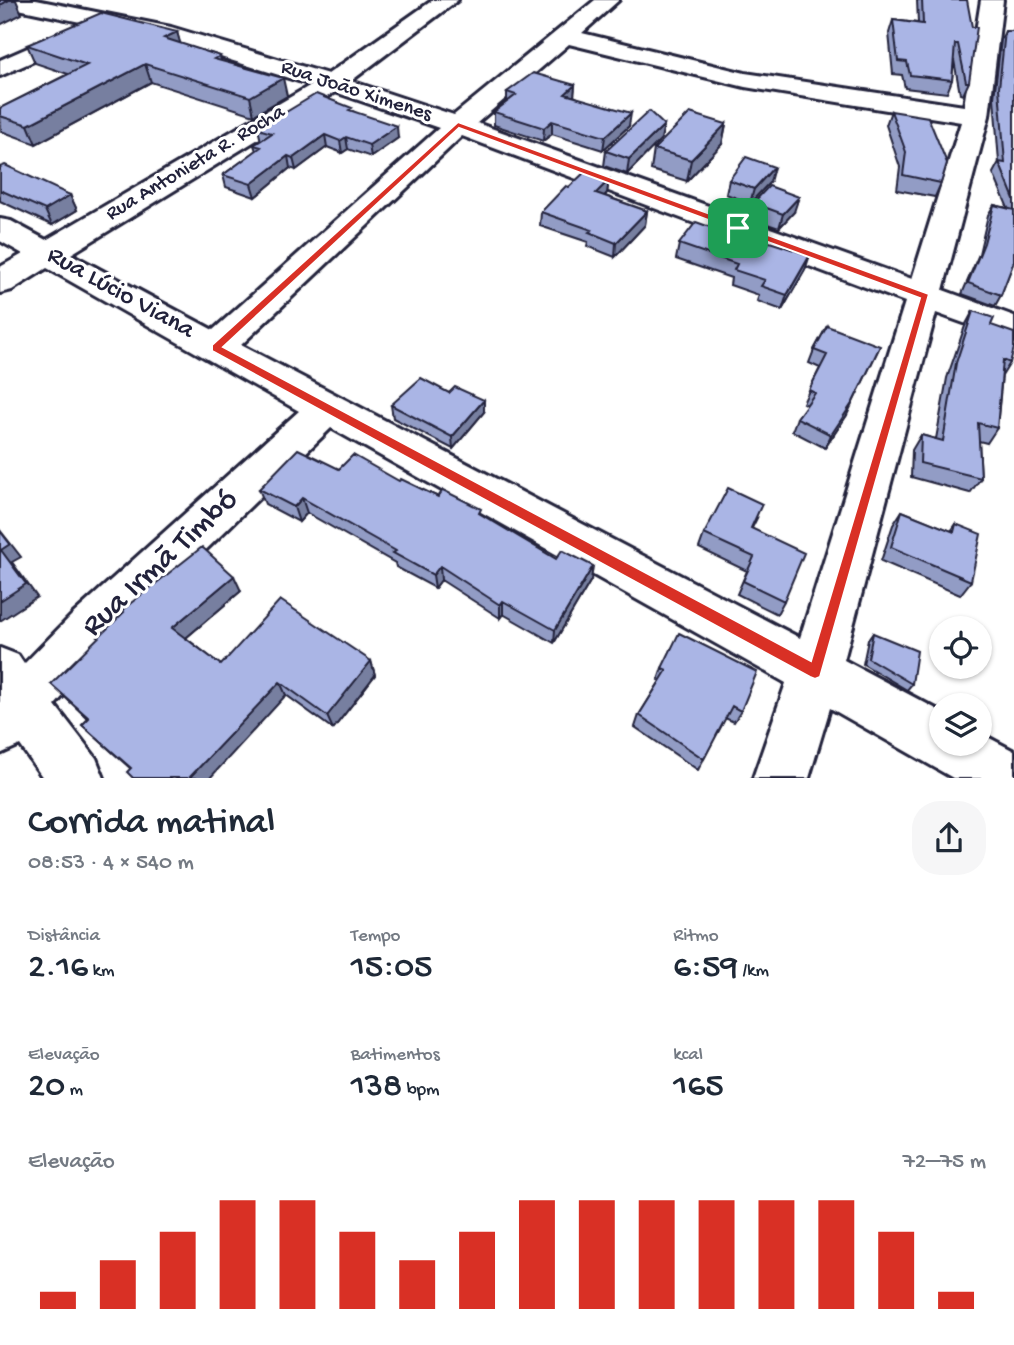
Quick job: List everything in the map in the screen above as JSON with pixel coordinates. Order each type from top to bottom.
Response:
[{"type":"street","name":"Rua João Ximenes","points":[[4,0],[118,13],[172,34],[458,125],[1014,329]]},
{"type":"street","name":"Rua Antonieta R. Rocha","points":[[0,282],[332,83],[447,0]]},
{"type":"street","points":[[216,348],[458,125],[608,0]]},
{"type":"street","points":[[781,778],[926,296],[976,116],[992,0]]},
{"type":"street","points":[[1000,0],[1014,13]]},
{"type":"street","points":[[0,69],[118,13]]},
{"type":"street","points":[[564,36],[746,80],[976,116]]},
{"type":"street","name":"Rua Lúcio Viana","points":[[0,228],[929,735]]},
{"type":"street","name":"Rua Irmã Timbó","points":[[7,701],[89,631],[328,407]]},
{"type":"street","points":[[7,701],[76,778]]},
{"type":"street","name":"Rua Lúcio Viana","points":[[968,756],[1008,778]]},
{"type":"building","points":[[922,0],[967,0],[972,27],[977,27],[969,82],[966,82],[958,44],[955,44],[952,80],[910,75],[907,62],[898,61],[893,20],[923,24]]},
{"type":"building","points":[[101,13],[177,32],[164,38],[220,56],[214,59],[283,78],[250,97],[145,64],[28,125],[0,116],[0,108],[87,65],[27,45]]},
{"type":"building","points":[[1005,31],[1014,31],[1014,199],[999,162],[1005,163],[999,88]]},
{"type":"building","points":[[533,73],[575,85],[565,94],[631,113],[605,137],[552,121],[544,128],[494,112],[516,95],[507,92]]},
{"type":"building","points":[[316,94],[352,108],[349,110],[397,126],[369,145],[346,137],[340,141],[325,135],[293,158],[288,156],[251,184],[223,175],[261,147],[254,145],[272,133],[258,129]]},
{"type":"building","points":[[649,111],[664,125],[629,159],[606,151]]},
{"type":"building","points":[[891,111],[928,117],[947,163],[941,183],[903,175],[906,152]]},
{"type":"building","points":[[690,113],[726,124],[691,160],[654,149]]},
{"type":"building","points":[[746,157],[774,167],[754,189],[729,180]]},
{"type":"building","points":[[5,165],[70,195],[45,210],[0,190],[0,167]]},
{"type":"building","points":[[586,171],[609,180],[596,193],[647,211],[616,243],[589,232],[592,230],[541,212],[566,186],[569,187]]},
{"type":"building","points":[[769,186],[799,197],[783,214],[753,203]]},
{"type":"building","points":[[994,205],[1014,210],[1014,261],[1001,295],[968,283],[984,243]]},
{"type":"building","points":[[696,222],[724,232],[732,224],[763,235],[760,239],[810,255],[787,295],[761,286],[765,280],[734,270],[737,264],[679,244]]},
{"type":"building","points":[[973,311],[994,318],[991,325],[1014,333],[1010,363],[1003,360],[997,428],[978,423],[981,478],[920,463],[921,435],[943,441],[956,363]]},
{"type":"building","points":[[827,326],[880,346],[853,402],[831,435],[797,418],[815,393],[809,390],[827,355],[814,350]]},
{"type":"building","points":[[421,378],[449,393],[455,387],[484,400],[452,437],[391,405]]},
{"type":"building","points":[[298,449],[339,469],[353,455],[399,481],[401,479],[438,497],[443,490],[481,509],[479,513],[556,559],[562,550],[593,566],[555,630],[503,601],[500,605],[440,566],[433,575],[302,498],[294,507],[259,489]]},
{"type":"building","points":[[728,488],[762,504],[751,528],[804,553],[784,601],[743,581],[754,557],[704,534]]},
{"type":"building","points":[[902,511],[954,532],[956,524],[981,534],[971,581],[891,547]]},
{"type":"building","points":[[0,531],[10,544],[1,550],[26,584],[0,601]]},
{"type":"building","points":[[202,547],[234,576],[172,628],[221,665],[280,600],[371,661],[327,716],[280,682],[189,778],[133,778],[127,772],[131,768],[82,725],[89,718],[51,684],[124,612],[122,610]]},
{"type":"building","points":[[679,633],[757,672],[741,711],[732,706],[704,759],[639,715],[667,670],[662,668]]},
{"type":"building","points":[[873,633],[917,651],[912,684],[868,658]]},
{"type":"route","points":[[458,125],[738,228],[926,296],[815,672],[216,348],[458,125]]}]
